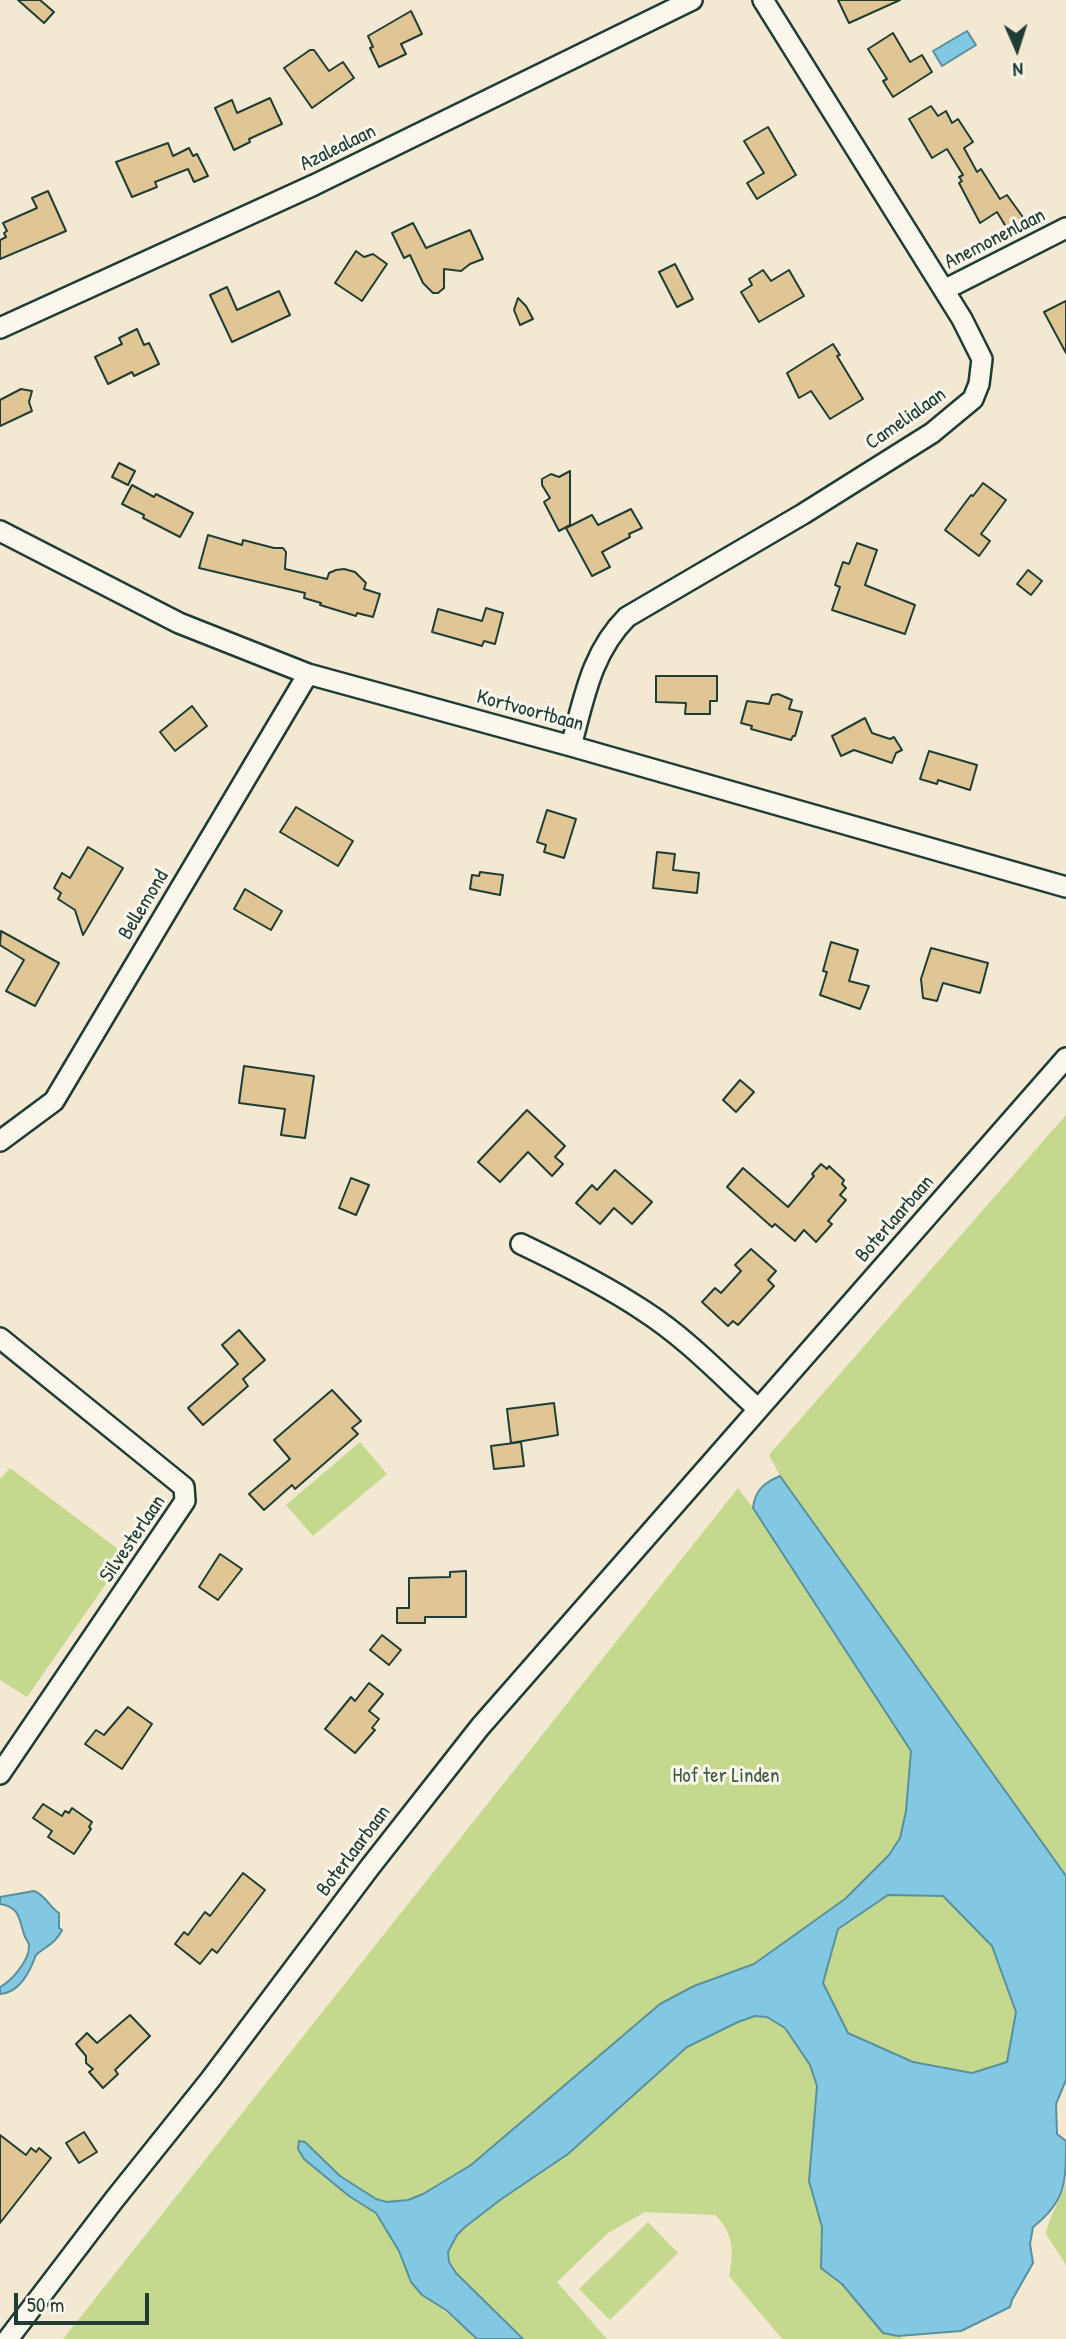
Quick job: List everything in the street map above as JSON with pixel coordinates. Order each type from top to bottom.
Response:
[{"type":"street","name":"Azalealaan","points":[[0,328],[314,185],[692,0]]},
{"type":"street","name":"Camelialaan","points":[[571,746],[594,665],[611,634],[627,617],[791,521],[932,433],[973,399],[979,384],[982,359],[962,319],[763,0]]},
{"type":"street","name":"Anemonenlaan","points":[[944,290],[1066,228]]},
{"type":"street","name":"Kortvoortbaan","points":[[0,531],[179,623],[308,674],[1066,887]]},
{"type":"street","name":"Bellemond","points":[[0,1141],[54,1101],[308,674]]},
{"type":"street","name":"Boterlaarbaan","points":[[8,2339],[480,1727],[1066,1058]]},
{"type":"street","points":[[521,1244],[584,1275],[645,1312],[683,1340],[758,1409]]},
{"type":"street","name":"Silvesterlaan","points":[[0,1338],[184,1487],[185,1501],[0,1774]]},
{"type":"green space","points":[[1066,1115],[1066,1876],[780,1476],[769,1455]]},
{"type":"green space","points":[[360,1442],[387,1474],[313,1536],[286,1505]]},
{"type":"green space","points":[[10,1468],[126,1555],[27,1697],[0,1680],[0,1479]]},
{"type":"green space","name":"Hof ter Linden","points":[[738,1488],[911,1751],[906,1811],[900,1838],[889,1855],[845,1899],[754,1964],[694,1986],[660,2004],[471,2165],[423,2194],[408,2200],[387,2202],[376,2199],[340,2176],[305,2142],[304,2159],[349,2196],[376,2213],[399,2251],[411,2282],[477,2339],[63,2339]]},
{"type":"green space","points":[[887,1895],[943,1896],[992,1946],[1016,2012],[1008,2062],[972,2073],[913,2062],[848,2033],[823,1983],[838,1929]]},
{"type":"green space","points":[[755,2016],[767,2017],[785,2028],[810,2066],[817,2086],[809,2181],[822,2227],[821,2268],[842,2284],[883,2333],[907,2339],[782,2339],[729,2276],[731,2243],[726,2229],[715,2215],[645,2212],[608,2233],[557,2282],[607,2339],[523,2339],[456,2274],[449,2262],[448,2252],[457,2235],[500,2200],[568,2154],[687,2047]]},
{"type":"green space","points":[[1066,2181],[1066,2265],[1046,2234]]},
{"type":"green space","points":[[648,2222],[678,2253],[610,2320],[579,2289]]},
{"type":"water","points":[[967,31],[976,45],[942,66],[933,51]]},
{"type":"water","points":[[780,1476],[1066,1876],[1066,2080],[1056,2104],[1057,2134],[1066,2141],[1062,2190],[1052,2208],[1033,2227],[1030,2244],[1033,2263],[1010,2307],[961,2331],[898,2336],[883,2333],[842,2284],[821,2268],[822,2227],[809,2181],[817,2086],[810,2065],[785,2028],[767,2017],[755,2016],[687,2047],[568,2154],[500,2200],[457,2235],[448,2252],[449,2262],[456,2273],[523,2339],[477,2339],[446,2310],[422,2295],[411,2282],[399,2251],[376,2213],[349,2196],[304,2159],[298,2149],[299,2141],[305,2142],[340,2176],[376,2199],[387,2202],[408,2200],[423,2194],[471,2165],[660,2004],[694,1986],[754,1964],[845,1899],[889,1855],[900,1838],[906,1811],[911,1751],[753,1508],[758,1492],[765,1484]],"holes":[[[888,1895],[943,1896],[992,1946],[1016,2012],[1007,2062],[972,2073],[913,2062],[848,2033],[823,1983],[838,1929]]]},
{"type":"water","points":[[34,1891],[59,1913],[59,1928],[62,1930],[54,1941],[36,1955],[19,1985],[0,1994],[0,1987],[10,1980],[23,1964],[29,1943],[16,1912],[0,1904],[0,1897]]},
{"type":"building","points":[[18,0],[40,0],[54,12],[44,23]]},
{"type":"building","points":[[838,0],[900,0],[849,23]]},
{"type":"building","points":[[411,11],[422,34],[401,44],[406,54],[379,67],[370,48],[373,47],[368,36]]},
{"type":"building","points":[[893,33],[910,62],[922,55],[932,72],[893,97],[883,81],[887,79],[868,49]]},
{"type":"building","points":[[314,50],[329,71],[343,62],[354,78],[312,108],[284,68]]},
{"type":"building","points":[[270,98],[282,124],[249,139],[250,142],[234,150],[215,108],[232,100],[237,113]]},
{"type":"building","points":[[931,106],[938,116],[946,111],[952,123],[958,119],[973,142],[964,148],[977,172],[981,169],[1000,199],[1007,195],[1025,220],[1008,230],[997,212],[980,223],[959,183],[962,181],[959,177],[963,175],[947,149],[932,158],[909,119]]},
{"type":"building","points":[[768,127],[796,175],[757,199],[747,183],[764,173],[744,141]]},
{"type":"building","points":[[168,143],[173,156],[189,148],[193,156],[197,154],[208,176],[194,182],[188,169],[155,182],[157,187],[132,197],[116,162]]},
{"type":"building","points":[[48,191],[66,231],[0,259],[0,240],[6,237],[4,233],[7,231],[3,223],[37,208],[32,198]]},
{"type":"building","points":[[413,223],[426,248],[470,230],[483,259],[461,271],[444,269],[444,288],[433,293],[423,283],[410,255],[404,258],[392,233]]},
{"type":"building","points":[[356,251],[364,257],[373,254],[387,264],[362,301],[335,283]]},
{"type":"building","points":[[675,264],[693,299],[677,307],[659,272]]},
{"type":"building","points":[[763,270],[771,281],[789,270],[804,296],[759,322],[741,292],[752,285],[749,279]]},
{"type":"building","points":[[227,287],[237,310],[279,291],[290,315],[232,342],[210,295]]},
{"type":"building","points":[[518,298],[533,319],[520,325],[514,310]]},
{"type":"building","points":[[1066,301],[1066,353],[1044,312]]},
{"type":"building","points":[[137,329],[144,345],[149,343],[159,364],[134,376],[132,372],[108,384],[95,357],[122,344],[119,338]]},
{"type":"building","points":[[833,344],[840,355],[837,356],[863,399],[830,419],[811,391],[799,398],[787,373]]},
{"type":"building","points":[[21,389],[32,391],[29,402],[32,411],[0,426],[0,400]]},
{"type":"building","points":[[119,463],[135,471],[128,485],[112,477]]},
{"type":"building","points":[[570,471],[570,525],[559,531],[544,502],[550,498],[542,485],[542,479],[551,474],[559,477]]},
{"type":"building","points":[[983,483],[1006,500],[981,534],[990,541],[979,556],[945,530]]},
{"type":"building","points":[[132,485],[193,513],[180,537],[122,504]]},
{"type":"building","points":[[631,509],[642,528],[602,552],[610,567],[592,576],[566,528],[592,515],[598,525]]},
{"type":"building","points":[[208,535],[242,545],[243,540],[283,548],[286,552],[285,569],[327,579],[329,573],[336,570],[355,572],[366,583],[364,589],[380,594],[373,617],[357,613],[356,616],[320,605],[321,603],[304,598],[305,593],[199,568]]},
{"type":"building","points":[[857,543],[877,550],[865,585],[915,605],[905,634],[832,610],[840,587],[835,585],[843,562],[849,564]]},
{"type":"building","points":[[1028,570],[1042,581],[1031,595],[1017,584]]},
{"type":"building","points":[[486,608],[503,613],[495,644],[484,641],[482,646],[432,632],[438,609],[482,621]]},
{"type":"building","points":[[656,676],[717,676],[717,701],[710,701],[710,714],[685,714],[686,703],[656,702]]},
{"type":"building","points":[[778,694],[792,700],[789,709],[802,712],[795,736],[791,740],[751,729],[752,726],[741,723],[747,701],[769,704],[772,695]]},
{"type":"building","points":[[192,706],[207,726],[175,751],[160,732]]},
{"type":"building","points":[[865,718],[872,733],[890,739],[894,737],[902,750],[896,753],[892,763],[854,750],[841,756],[832,736]]},
{"type":"building","points":[[929,751],[977,765],[970,790],[938,780],[937,784],[920,779]]},
{"type":"building","points":[[296,807],[353,841],[338,866],[280,832]]},
{"type":"building","points":[[547,810],[576,819],[564,858],[544,852],[546,845],[537,842]]},
{"type":"building","points":[[88,847],[123,868],[83,935],[75,910],[58,899],[61,893],[54,888],[62,873],[70,878]]},
{"type":"building","points":[[657,852],[675,854],[673,870],[699,873],[697,893],[653,888]]},
{"type":"building","points":[[480,872],[503,875],[500,895],[470,889],[472,875],[479,876]]},
{"type":"building","points":[[245,889],[282,911],[271,930],[234,909]]},
{"type":"building","points":[[1,931],[59,963],[35,1006],[6,991],[24,960],[0,945]]},
{"type":"building","points":[[831,942],[858,950],[849,981],[869,986],[860,1009],[820,995],[827,972],[823,971]]},
{"type":"building","points":[[931,948],[988,963],[980,993],[943,983],[937,1001],[923,998],[921,979]]},
{"type":"building","points":[[244,1066],[314,1076],[305,1138],[281,1135],[285,1109],[239,1103]]},
{"type":"building","points":[[740,1080],[754,1092],[736,1112],[723,1100]]},
{"type":"building","points":[[527,1110],[565,1146],[555,1157],[563,1164],[552,1176],[528,1152],[500,1182],[478,1162]]},
{"type":"building","points":[[821,1164],[827,1169],[829,1166],[844,1180],[842,1184],[846,1188],[840,1195],[846,1200],[828,1221],[832,1224],[816,1242],[804,1230],[795,1241],[775,1224],[772,1227],[727,1187],[743,1168],[788,1207]]},
{"type":"building","points":[[615,1170],[652,1202],[632,1224],[614,1208],[600,1224],[576,1203],[592,1185],[597,1190]]},
{"type":"building","points":[[351,1178],[369,1185],[356,1215],[339,1208]]},
{"type":"building","points":[[751,1249],[776,1271],[768,1280],[774,1286],[738,1325],[733,1321],[728,1326],[702,1302],[715,1288],[721,1293],[741,1271],[735,1265]]},
{"type":"building","points":[[239,1330],[265,1360],[243,1379],[248,1386],[203,1425],[188,1408],[238,1364],[222,1345]]},
{"type":"building","points":[[332,1390],[361,1421],[352,1428],[358,1434],[295,1489],[292,1485],[264,1510],[249,1494],[290,1459],[274,1440]]},
{"type":"building","points":[[554,1403],[558,1435],[511,1443],[507,1409]]},
{"type":"building","points":[[521,1442],[524,1466],[494,1469],[491,1446]]},
{"type":"building","points":[[220,1554],[242,1569],[218,1600],[199,1587]]},
{"type":"building","points":[[466,1571],[466,1617],[425,1617],[425,1623],[397,1623],[397,1608],[409,1608],[409,1578],[450,1577],[450,1572]]},
{"type":"building","points":[[382,1635],[401,1650],[389,1665],[370,1650]]},
{"type":"building","points":[[369,1683],[383,1694],[369,1711],[379,1719],[372,1728],[375,1730],[355,1753],[325,1729],[351,1697],[355,1701]]},
{"type":"building","points":[[128,1707],[152,1724],[122,1769],[85,1744],[96,1730],[104,1735]]},
{"type":"building","points":[[43,1804],[62,1816],[72,1808],[92,1822],[89,1827],[91,1829],[74,1854],[48,1837],[52,1831],[33,1818]]},
{"type":"building","points":[[243,1873],[265,1890],[217,1953],[212,1949],[200,1964],[175,1944],[184,1932],[188,1935],[205,1912],[210,1916]]},
{"type":"building","points":[[130,2015],[150,2036],[115,2070],[118,2074],[103,2088],[89,2072],[93,2069],[86,2063],[86,2056],[76,2044],[87,2033],[97,2043]]},
{"type":"building","points":[[84,2132],[97,2152],[79,2163],[66,2143]]},
{"type":"building","points":[[0,2135],[26,2155],[31,2148],[36,2152],[39,2148],[51,2158],[0,2223]]}]
